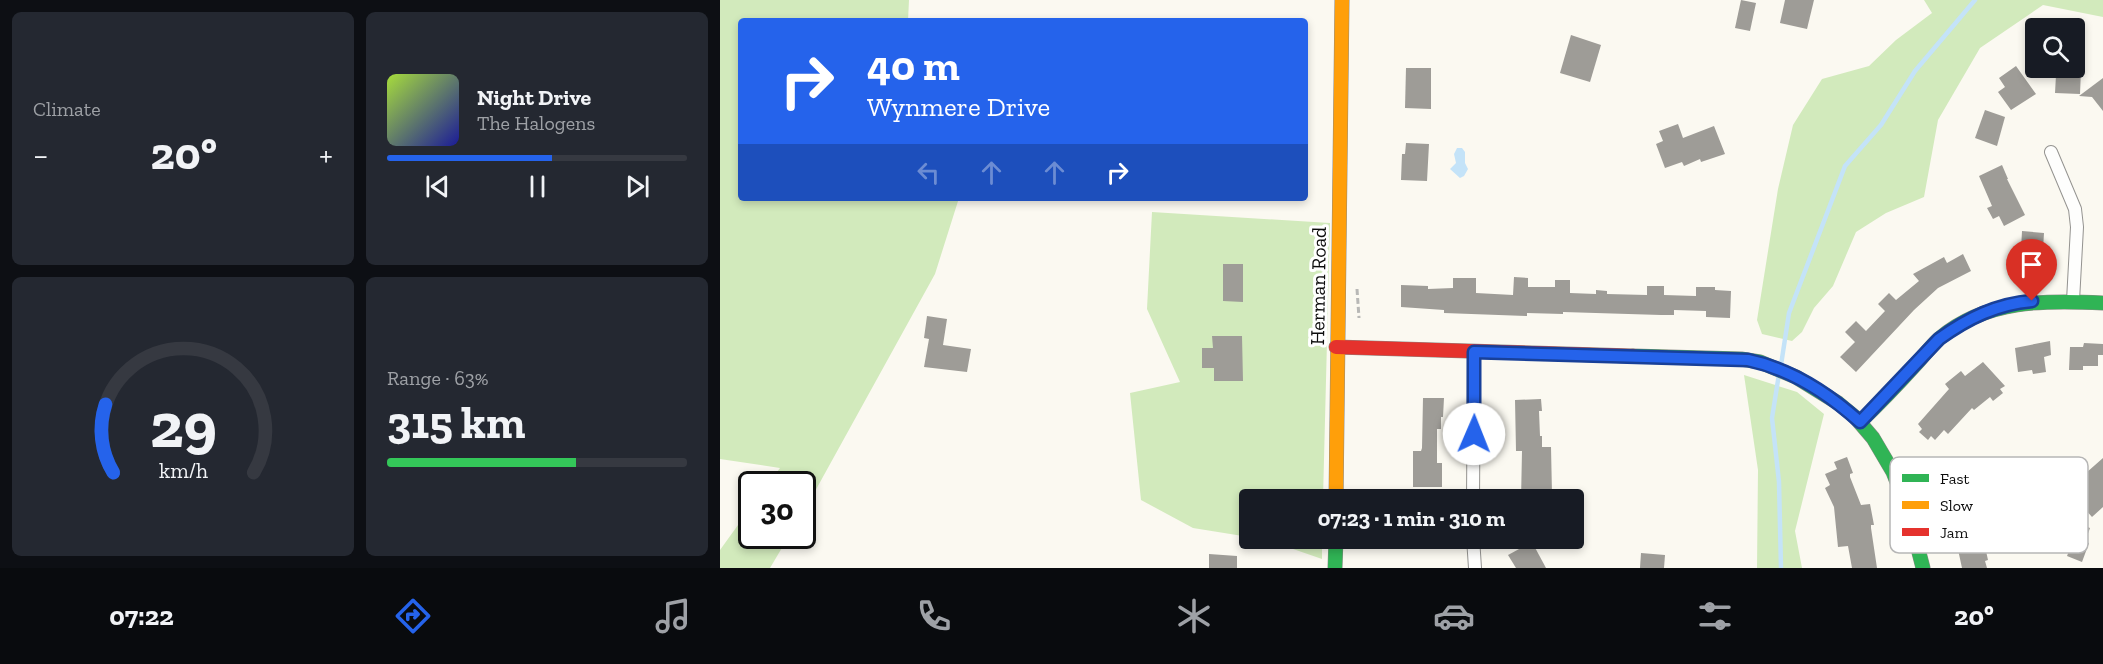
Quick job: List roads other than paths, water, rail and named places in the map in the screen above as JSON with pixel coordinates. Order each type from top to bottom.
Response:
[{"type":"street","name":"Herman Road","points":[[1336,489],[1341,0]]},
{"type":"street","points":[[2051,152],[2075,209],[2077,227],[2073,301]]},
{"type":"street","points":[[1860,422],[1939,339],[1978,315],[2011,303],[2073,301],[2103,303]]},
{"type":"street","points":[[1336,347],[1741,360],[1780,369],[1820,392],[1860,422],[1890,467]]},
{"type":"street","points":[[1473,489],[1474,352]]},
{"type":"street","points":[[1335,568],[1336,549]]},
{"type":"street","points":[[1474,549],[1475,568]]},
{"type":"street","points":[[1919,553],[1923,568]]},
{"type":"water","points":[[1457,148],[1462,148],[1465,152],[1465,163],[1468,169],[1460,178],[1450,169],[1456,163],[1454,154]]},
{"type":"waterway","points":[[1781,365],[1789,313],[1845,166],[1881,125],[1915,71],[1975,0]]},
{"type":"waterway","points":[[1779,374],[1772,418],[1779,482],[1781,568]]}]
